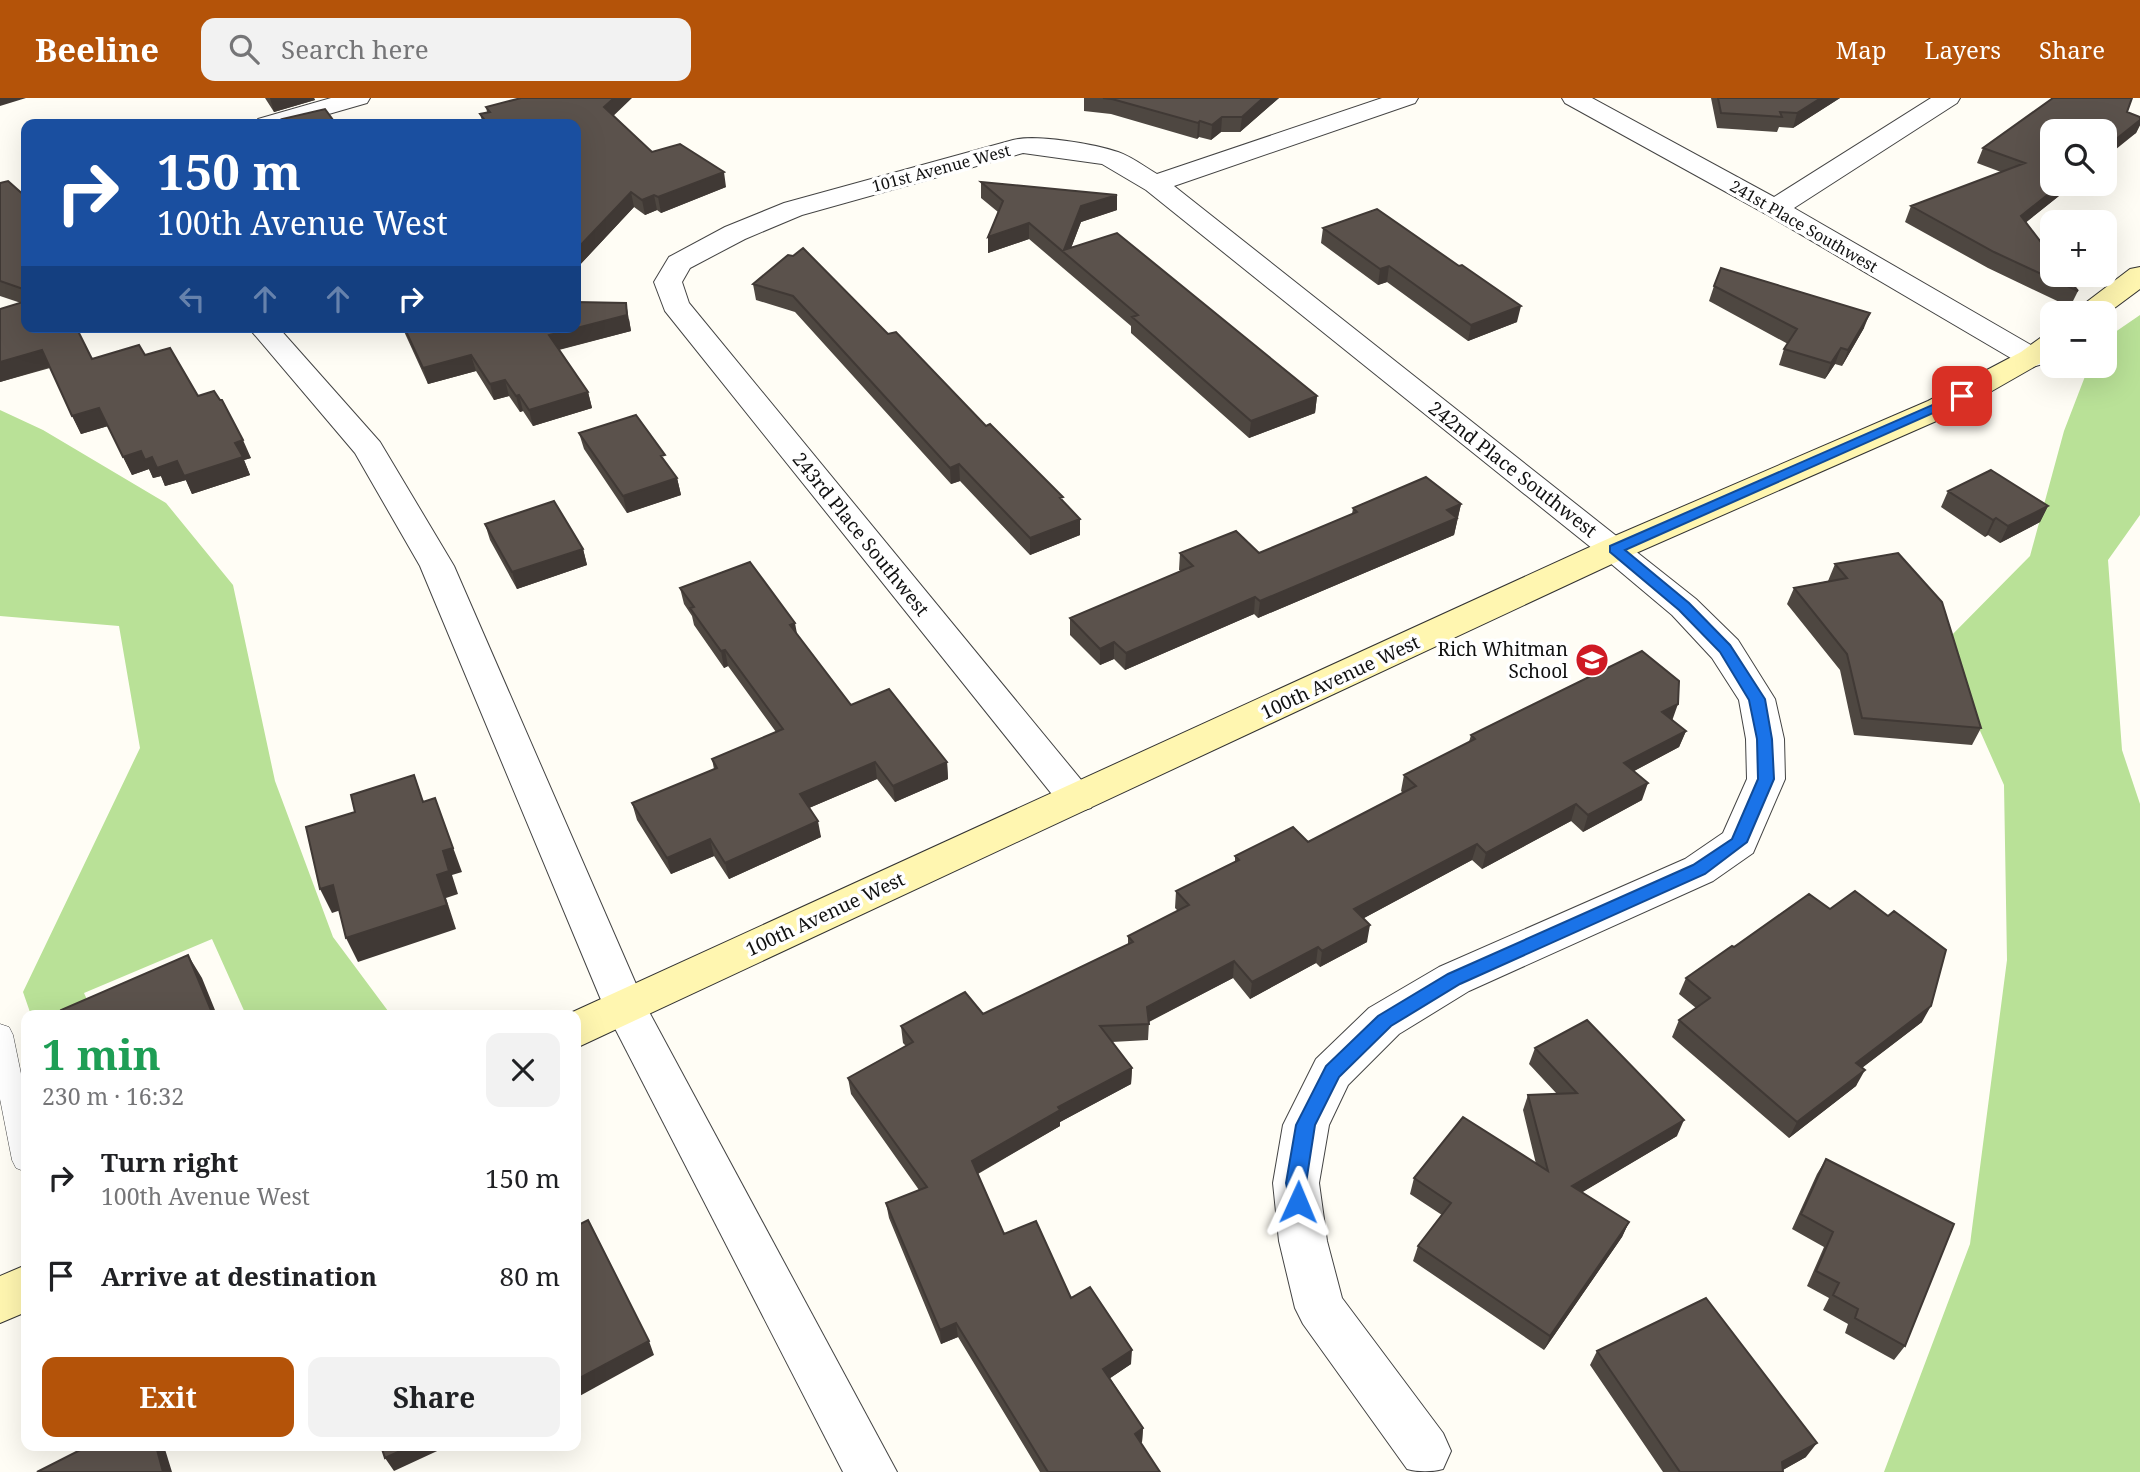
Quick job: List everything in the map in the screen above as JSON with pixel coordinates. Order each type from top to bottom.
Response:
[{"type":"main road","points":[[2106,301],[2140,275]]},
{"type":"main road","name":"100th Avenue West","points":[[581,1028],[1615,549],[1939,408],[2040,352]]},
{"type":"main road","points":[[0,1300],[21,1290]]},
{"type":"street","points":[[285,119],[358,98]]},
{"type":"street","points":[[1155,184],[1406,98]]},
{"type":"street","name":"241st Place Southwest","points":[[1574,98],[2040,348]]},
{"type":"street","points":[[1775,208],[1948,98]]},
{"type":"street","name":"101st Avenue West","points":[[679,263],[735,233],[793,209],[1022,145],[1110,158],[1155,184]]},
{"type":"street","name":"242nd Place Southwest","points":[[1155,184],[1615,549],[1684,607],[1725,649],[1757,699],[1765,739],[1766,779],[1739,842],[1699,870],[1454,979],[1384,1021],[1332,1072],[1306,1125],[1296,1183],[1303,1241],[1321,1308],[1425,1451]]},
{"type":"street","name":"243rd Place Southwest","points":[[679,263],[668,282],[675,305],[1077,798]]},
{"type":"street","points":[[267,333],[369,449],[437,566],[625,1007],[871,1472]]},
{"type":"lane","points":[[0,1035],[21,1136]]},
{"type":"green space","points":[[2140,315],[2140,515],[2108,560],[2122,750],[2140,804],[2140,1472],[1884,1472],[1970,1244],[2007,960],[2004,785],[1942,645],[2030,556],[2064,431],[2084,378],[2117,378],[2117,331]]},
{"type":"green space","points":[[0,410],[43,430],[166,503],[233,585],[275,781],[333,937],[387,1010],[244,1010],[212,939],[84,993],[92,1010],[29,1010],[23,992],[140,748],[119,626],[0,616]]},
{"type":"building","points":[[521,98],[614,98],[604,107],[652,152],[680,144],[724,172],[658,197],[654,195],[642,200],[631,192],[581,245],[581,119],[484,119],[480,114],[490,112],[486,107]]},
{"type":"building","points":[[1103,98],[1263,98],[1242,117],[1222,117],[1212,125]]},
{"type":"building","points":[[1718,98],[1821,98],[1797,113],[1780,112],[1782,117],[1721,113]]},
{"type":"building","points":[[2053,98],[2132,98],[2127,112],[2140,117],[2140,120],[2117,138],[2117,119],[2040,119],[2040,196],[2046,196],[2021,216],[2040,241],[2040,273],[1994,252],[1911,206],[2025,163],[1983,148]]},
{"type":"building","points":[[325,109],[332,119],[282,119]]},
{"type":"building","points":[[8,181],[21,193],[21,288],[0,281],[0,183]]},
{"type":"building","points":[[981,182],[1117,195],[1081,206],[1064,250],[1117,233],[1317,396],[1251,421],[1132,317],[1138,315],[1029,223],[988,237],[1003,201]]},
{"type":"building","points":[[1377,209],[1521,306],[1471,325],[1389,266],[1380,269],[1323,228]]},
{"type":"building","points":[[803,248],[888,334],[896,332],[986,426],[990,424],[1063,497],[1060,498],[1080,519],[1030,538],[959,464],[950,468],[793,296],[753,284],[788,255],[793,256]]},
{"type":"building","points":[[1721,268],[1870,313],[1848,350],[1841,348],[1831,363],[1784,349],[1797,329],[1714,286]]},
{"type":"building","points":[[581,302],[626,303],[627,315],[581,327]]},
{"type":"building","points":[[21,303],[21,333],[79,333],[92,359],[139,345],[145,355],[170,348],[198,396],[214,391],[222,400],[243,440],[235,443],[243,457],[184,476],[177,461],[157,468],[152,457],[145,460],[141,451],[123,457],[99,408],[72,416],[42,350],[0,362],[0,309]]},
{"type":"building","points":[[407,333],[557,333],[549,335],[588,392],[529,410],[505,380],[490,384],[471,355],[423,368]]},
{"type":"building","points":[[636,415],[665,455],[661,456],[677,478],[623,496],[579,433]]},
{"type":"building","points":[[1991,470],[2048,506],[2008,526],[1996,518],[1993,520],[1948,491]]},
{"type":"building","points":[[1426,477],[1461,504],[1447,510],[1457,518],[1260,601],[1255,597],[1126,653],[1114,642],[1100,649],[1070,618],[1193,566],[1180,553],[1236,531],[1259,553],[1357,512],[1353,508]]},
{"type":"building","points":[[554,501],[583,549],[512,572],[485,524]]},
{"type":"building","points":[[1898,553],[1942,602],[1981,728],[1862,718],[1847,654],[1794,588],[1847,578],[1835,564]]},
{"type":"building","points":[[750,562],[795,623],[790,625],[851,705],[889,689],[947,762],[893,786],[875,762],[800,794],[818,821],[725,863],[710,839],[667,858],[632,803],[717,768],[712,759],[783,729],[725,650],[721,651],[690,608],[694,607],[680,588]]},
{"type":"building","points":[[1642,651],[1679,681],[1678,704],[1662,712],[1686,731],[1624,763],[1648,783],[1588,815],[1576,804],[1486,853],[1477,844],[1354,909],[1370,925],[1322,951],[1318,947],[1252,982],[1234,961],[1147,1007],[1149,1024],[1100,1026],[1132,1068],[1058,1107],[1060,1110],[972,1161],[1004,1234],[1036,1221],[1071,1298],[1090,1287],[1132,1350],[1103,1369],[1143,1428],[1135,1434],[1160,1472],[1048,1472],[956,1323],[940,1330],[886,1203],[927,1187],[848,1078],[913,1042],[901,1026],[965,992],[983,1014],[1133,942],[1128,936],[1189,905],[1176,891],[1239,860],[1235,856],[1293,827],[1308,842],[1416,786],[1404,775],[1475,739],[1471,735]]},
{"type":"building","points":[[414,775],[423,802],[435,798],[453,848],[443,851],[449,871],[437,875],[447,905],[346,938],[333,885],[320,889],[306,827],[355,812],[351,795]]},
{"type":"building","points":[[1855,891],[1888,916],[1894,911],[1946,950],[1931,1006],[1856,1063],[1865,1070],[1797,1122],[1679,1020],[1710,998],[1686,978],[1809,894],[1830,909]]},
{"type":"building","points":[[188,955],[211,1010],[61,1010]]},
{"type":"building","points":[[1587,1020],[1684,1120],[1572,1186],[1629,1222],[1550,1336],[1418,1246],[1451,1203],[1414,1178],[1463,1117],[1548,1171],[1528,1095],[1577,1093],[1535,1048]]},
{"type":"building","points":[[1826,1159],[1954,1224],[1905,1346],[1855,1318],[1858,1309],[1833,1295],[1839,1283],[1816,1271],[1833,1232],[1801,1214]]},
{"type":"building","points":[[588,1220],[649,1341],[581,1377],[581,1224]]},
{"type":"building","points":[[1706,1298],[1817,1443],[1782,1462],[1783,1472],[1680,1472],[1597,1351]]},
{"type":"building","points":[[78,1451],[157,1451],[163,1472],[37,1472]]},
{"type":"building","points":[[383,1451],[400,1451],[385,1458]]},
{"type":"place","name":"Rich Whitman School","points":[[1592,660]]},
{"type":"route","points":[[1298,1202],[1296,1183],[1306,1125],[1332,1072],[1384,1021],[1454,979],[1699,870],[1739,842],[1766,779],[1765,739],[1757,699],[1725,649],[1684,607],[1615,549],[1962,396]]}]
